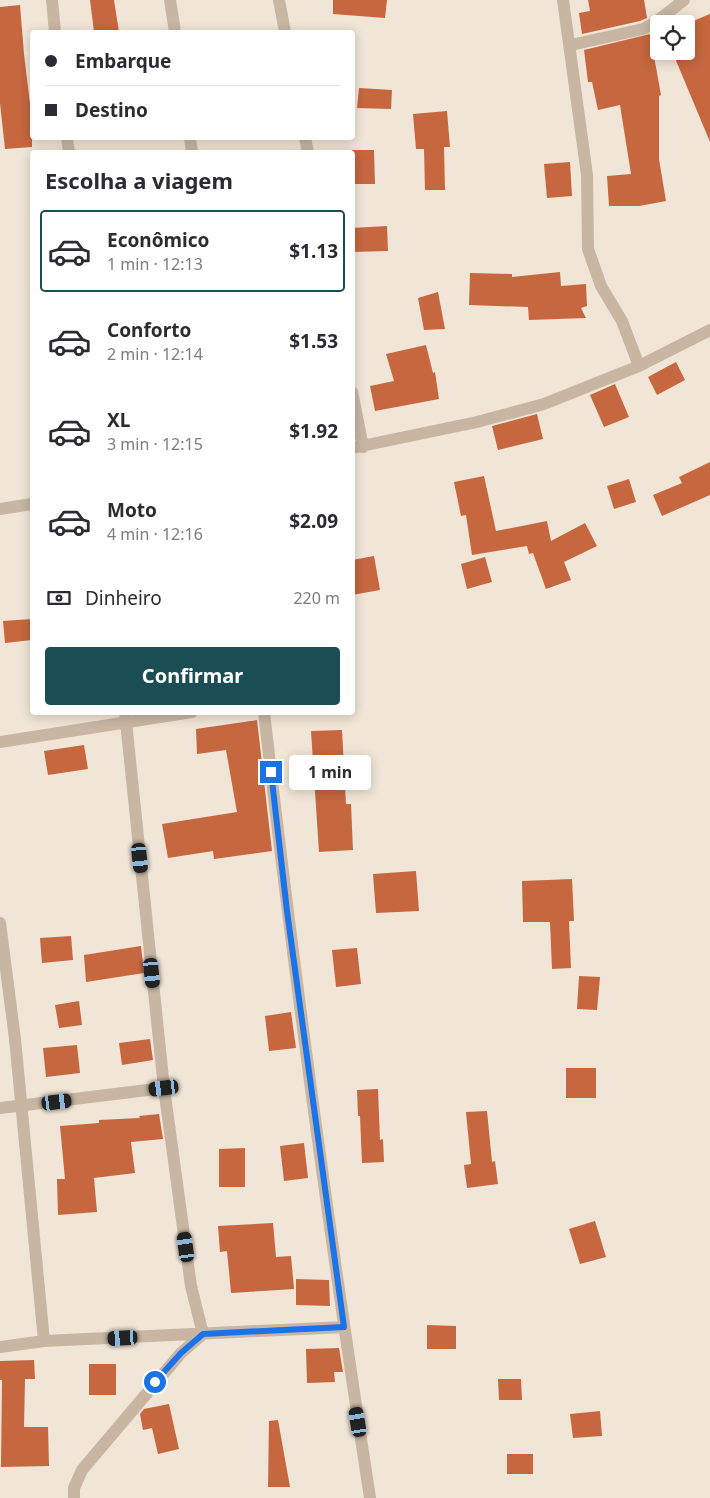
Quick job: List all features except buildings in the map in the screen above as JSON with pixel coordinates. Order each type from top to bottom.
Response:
[{"type":"street","points":[[52,0],[55,30]]},
{"type":"street","points":[[170,0],[175,30]]},
{"type":"street","points":[[279,0],[285,30]]},
{"type":"street","points":[[563,0],[587,175],[588,249],[601,286],[622,321],[639,366]]},
{"type":"street","points":[[570,45],[643,29],[656,22],[684,0]]},
{"type":"street","points":[[355,420],[358,448],[477,422],[544,404],[639,366],[710,330]]},
{"type":"street","points":[[0,509],[30,504]]},
{"type":"street","points":[[0,742],[125,718],[158,715]]},
{"type":"street","points":[[264,715],[287,911],[344,1327],[370,1498]]},
{"type":"street","points":[[125,718],[164,1088],[191,1286],[203,1334]]},
{"type":"street","points":[[0,923],[15,1039],[44,1341]]},
{"type":"street","points":[[0,1108],[164,1088]]},
{"type":"street","points":[[0,1347],[44,1341],[344,1327]]},
{"type":"street","points":[[74,1498],[74,1488],[82,1470],[181,1353],[203,1334]]},
{"type":"route","points":[[155,1382],[181,1353],[203,1334],[344,1327],[287,911],[271,772]]}]
